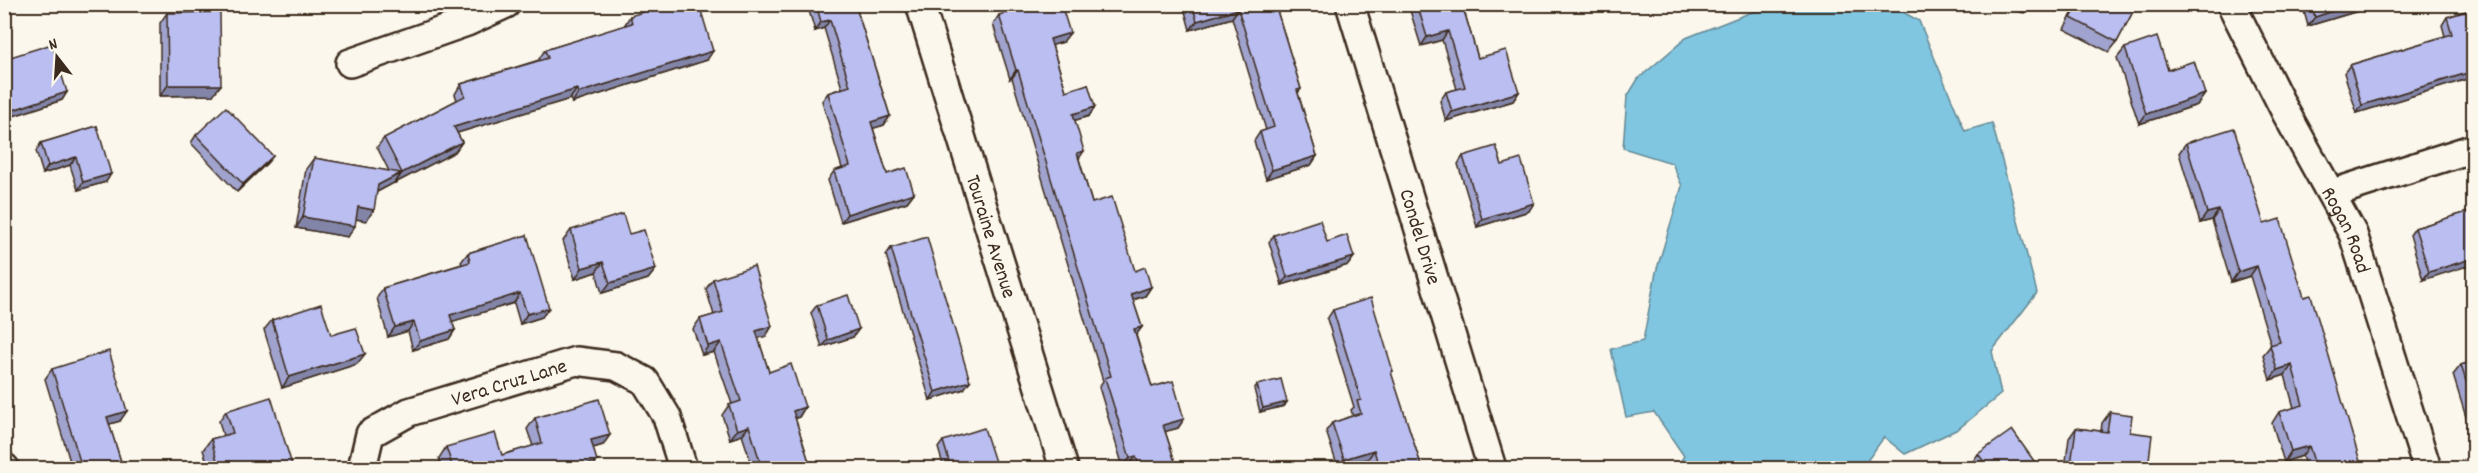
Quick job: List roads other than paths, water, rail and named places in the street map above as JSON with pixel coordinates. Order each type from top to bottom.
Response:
[{"type":"street","points":[[350,63],[467,22],[506,4]]},
{"type":"street","name":"Touraine Avenue","points":[[920,4],[1064,468]]},
{"type":"street","name":"Condel Drive","points":[[1350,4],[1492,468]]},
{"type":"street","name":"Rogan Road","points":[[2231,4],[2286,113],[2354,234],[2427,468]]},
{"type":"street","points":[[2333,193],[2474,148]]},
{"type":"street","name":"Vera Cruz Lane","points":[[363,468],[370,434],[408,412],[576,360],[616,366],[645,381],[667,417],[682,468]]},
{"type":"water","points":[[1780,5],[1869,5],[1896,8],[1919,21],[1965,131],[1992,123],[2037,293],[1992,351],[2001,394],[1958,429],[1905,454],[1884,437],[1862,468],[1676,468],[1684,456],[1654,412],[1626,417],[1611,349],[1643,341],[1656,272],[1682,186],[1672,163],[1623,148],[1627,97],[1638,79],[1686,38],[1749,13]]}]
